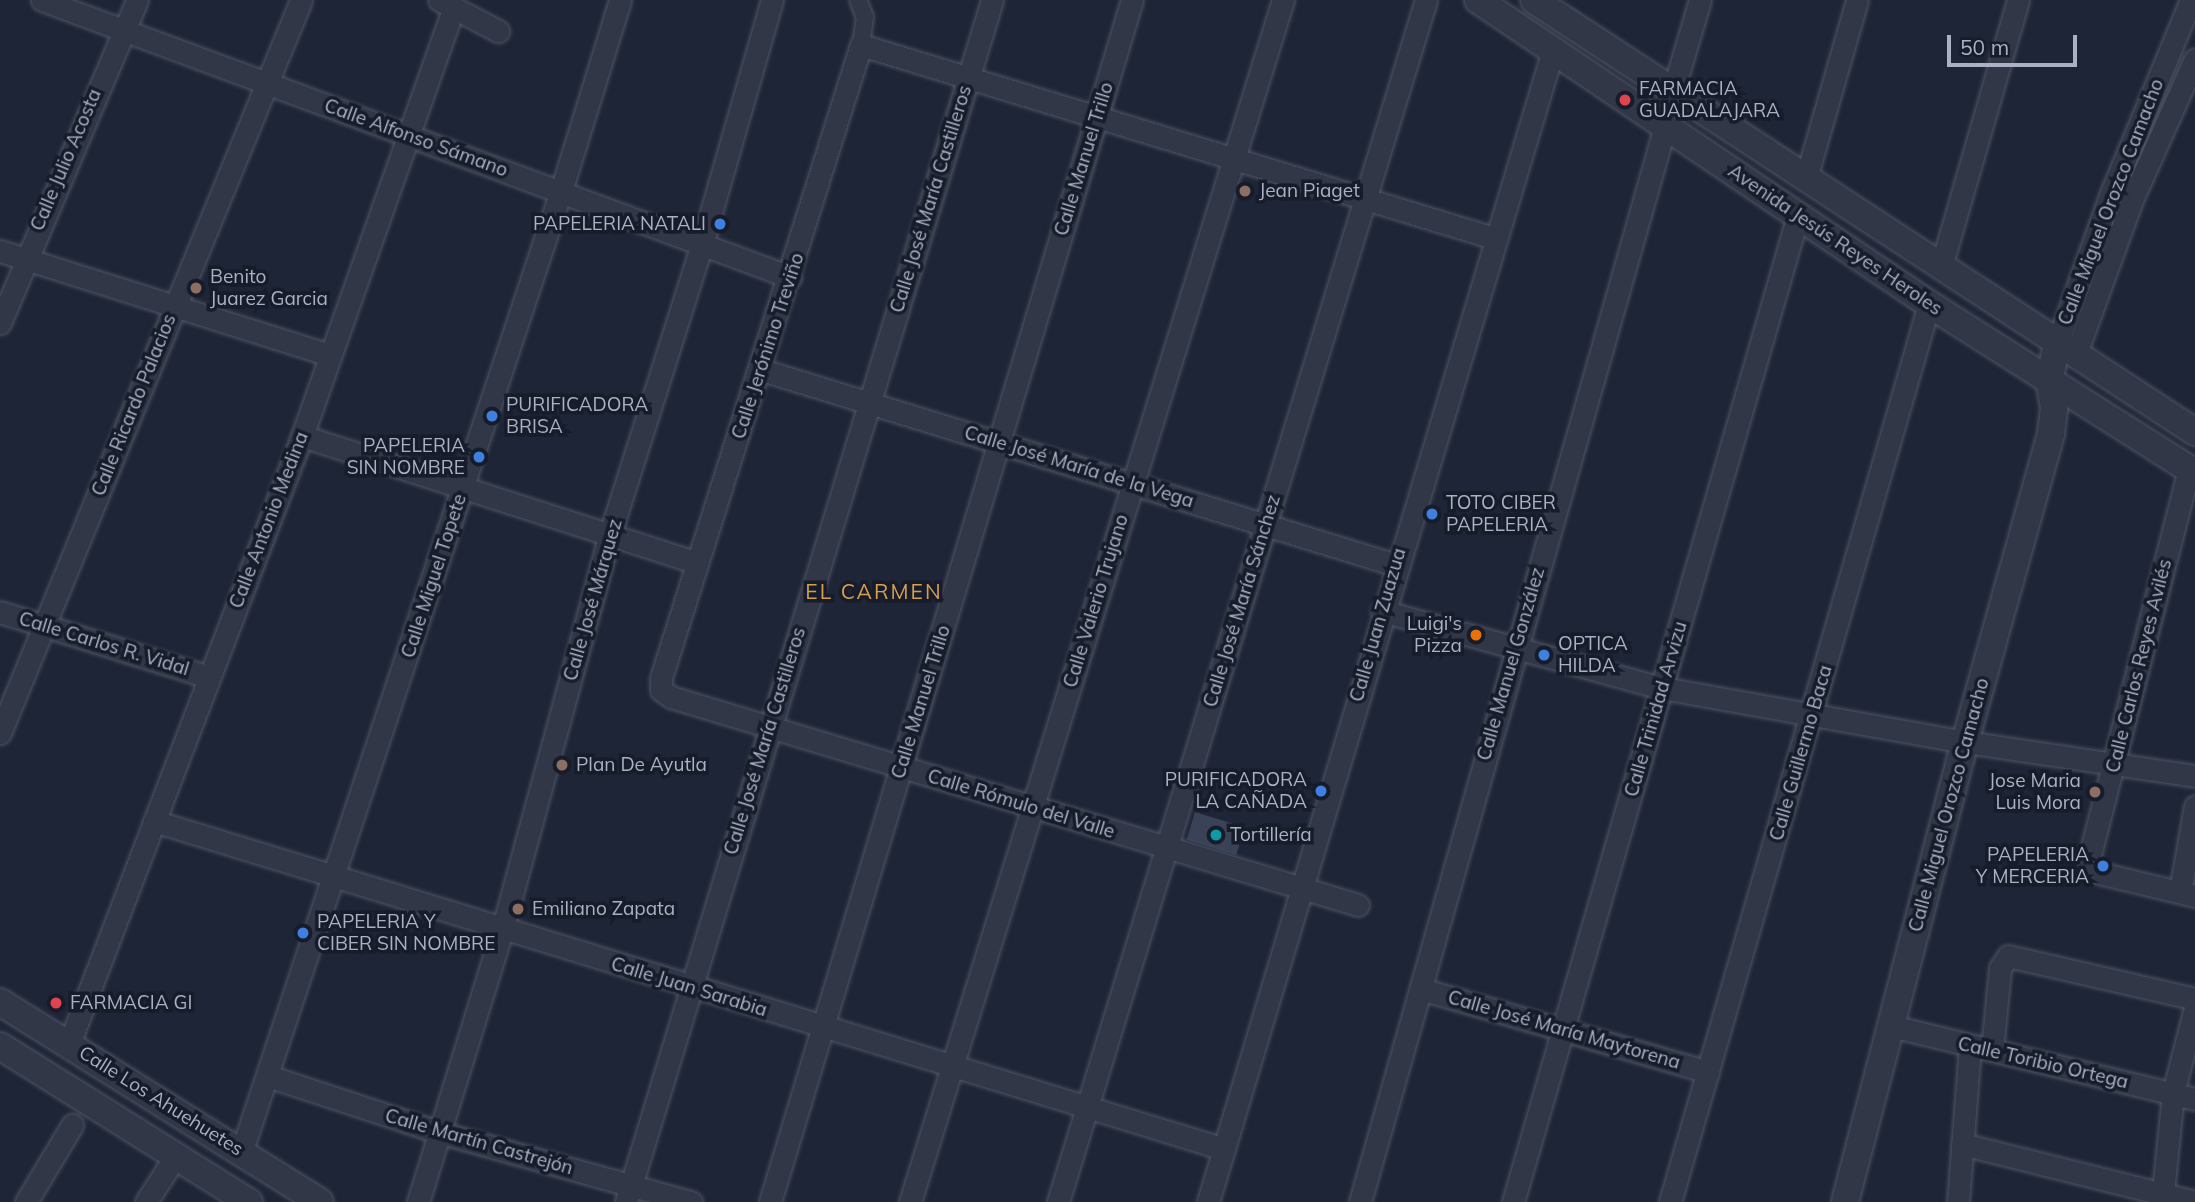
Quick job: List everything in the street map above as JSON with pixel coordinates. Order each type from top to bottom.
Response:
[{"type":"street","name":"Calle Alfonso Sámano","points":[[42,0],[790,277]]},
{"type":"street","name":"Calle Julio Acosta","points":[[0,323],[24,259],[121,29],[137,0]]},
{"type":"street","name":"Calle Ricardo Palacios","points":[[0,733],[301,0]]},
{"type":"street","name":"Calle Miguel Topete","points":[[242,1150],[561,191],[620,0]]},
{"type":"street","name":"Calle José Márquez","points":[[418,1202],[502,931],[610,534],[702,244],[772,0]]},
{"type":"street","name":"Calle Jerónimo Treviño","points":[[661,690],[698,563],[762,370],[861,45],[864,17],[858,0]]},
{"type":"street","name":"Calle José María Castilleros","points":[[628,1193],[992,0]]},
{"type":"street","name":"Calle Manuel Trillo","points":[[770,1202],[1132,0]]},
{"type":"street","name":"Calle Valerio Trujano","points":[[910,1202],[1283,0]]},
{"type":"street","name":"Calle José María Sánchez","points":[[1058,1202],[1426,0]]},
{"type":"street","name":"Avenida Jesús Reyes Heroles","points":[[1478,0],[2057,393],[2192,471]]},
{"type":"street","name":"Avenida Jesús Reyes Heroles","points":[[1534,0],[2195,432]]},
{"type":"street","points":[[1673,91],[1700,0]]},
{"type":"street","points":[[1806,177],[1857,0]]},
{"type":"street","points":[[1941,267],[2018,0]]},
{"type":"street","name":"Calle Miguel Orozco Camacho","points":[[1845,1202],[1965,742],[2051,433],[2066,350],[2111,193],[2191,0]]},
{"type":"street","points":[[446,4],[498,31]]},
{"type":"street","name":"Calle Antonio Medina","points":[[69,1044],[302,436],[405,134],[446,4]]},
{"type":"street","points":[[861,45],[1494,238]]},
{"type":"street","name":"Calle Juan Zuazua","points":[[1208,1202],[1303,888],[1382,611],[1553,50]]},
{"type":"street","name":"Calle Miguel Orozco Camacho","points":[[2066,350],[2195,59]]},
{"type":"street","name":"Calle Manuel González","points":[[1360,1202],[1665,126]]},
{"type":"street","name":"Calle Trinidad Arvizu","points":[[1513,1202],[1561,1027],[1662,688],[1797,215]]},
{"type":"street","points":[[0,251],[329,355]]},
{"type":"street","name":"Calle Guillermo Baca","points":[[1670,1202],[1813,715],[1929,304]]},
{"type":"street","name":"Calle José María de la Vega","points":[[762,370],[1396,565]]},
{"type":"street","points":[[302,436],[698,563]]},
{"type":"street","name":"Calle Carlos Reyes Avilés","points":[[2188,894],[2099,873],[2089,863],[2192,471]]},
{"type":"street","points":[[1382,611],[1515,650],[1662,688],[1965,742],[2195,775]]},
{"type":"street","name":"Calle Carlos R. Vidal","points":[[0,612],[209,677]]},
{"type":"street","name":"Calle Rómulo del Valle","points":[[661,690],[770,728],[1358,905]]},
{"type":"street","points":[[2188,894],[2195,806]]},
{"type":"street","name":"Calle Juan Sarabia","points":[[154,821],[951,1069],[1224,1149]]},
{"type":"street","points":[[1992,1050],[2004,958],[2013,956],[2195,999]]},
{"type":"street","name":"Calle José María Maytorena","points":[[1420,989],[1561,1027],[1708,1072]]},
{"type":"street","name":"Calle Los Ahuehuetes","points":[[0,1002],[242,1150],[320,1202]]},
{"type":"street","points":[[2163,1198],[2173,1093],[2195,1008]]},
{"type":"street","name":"Calle Toribio Ortega","points":[[1891,1026],[2195,1099]]},
{"type":"street","points":[[1958,1202],[1970,1045]]},
{"type":"street","name":"Calle Los Ahuehuetes","points":[[0,1046],[249,1202]]},
{"type":"street","name":"Calle Martín Castrejón","points":[[268,1076],[628,1193],[691,1202]]},
{"type":"street","points":[[26,1202],[88,1100]]},
{"type":"street","points":[[1962,1144],[2163,1198],[2195,1202]]},
{"type":"street","points":[[146,1202],[175,1157]]},
{"type":"building","name":"Tortillería","points":[[1195,812],[1245,827],[1236,855],[1187,840]]},
{"type":"place","name":"FARMACIA GUADALAJARA","points":[[1625,100]]},
{"type":"place","name":"Jean Piaget","points":[[1245,191]]},
{"type":"place","name":"PAPELERIA NATALI","points":[[720,224]]},
{"type":"place","name":"Benito Juarez Garcia","points":[[196,288]]},
{"type":"place","name":"PURIFICADORA BRISA","points":[[492,416]]},
{"type":"place","name":"PAPELERIA SIN NOMBRE","points":[[479,457]]},
{"type":"place","name":"TOTO CIBER PAPELERIA","points":[[1432,514]]},
{"type":"place","name":"Luigi's Pizza","points":[[1476,635]]},
{"type":"place","name":"OPTICA HILDA","points":[[1544,655]]},
{"type":"place","name":"Plan De Ayutla","points":[[562,765]]},
{"type":"place","name":"PURIFICADORA LA CAÑADA","points":[[1321,791]]},
{"type":"place","name":"Jose Maria Luis Mora","points":[[2095,792]]},
{"type":"place","name":"Tortillería","points":[[1216,835]]},
{"type":"place","name":"PAPELERIA Y MERCERIA","points":[[2103,866]]},
{"type":"place","name":"Emiliano Zapata","points":[[518,909]]},
{"type":"place","name":"PAPELERIA Y CIBER SIN NOMBRE","points":[[303,933]]},
{"type":"place","name":"FARMACIA GI","points":[[56,1003]]},
{"type":"district","name":"EL CARMEN","points":[[874,591]]}]
